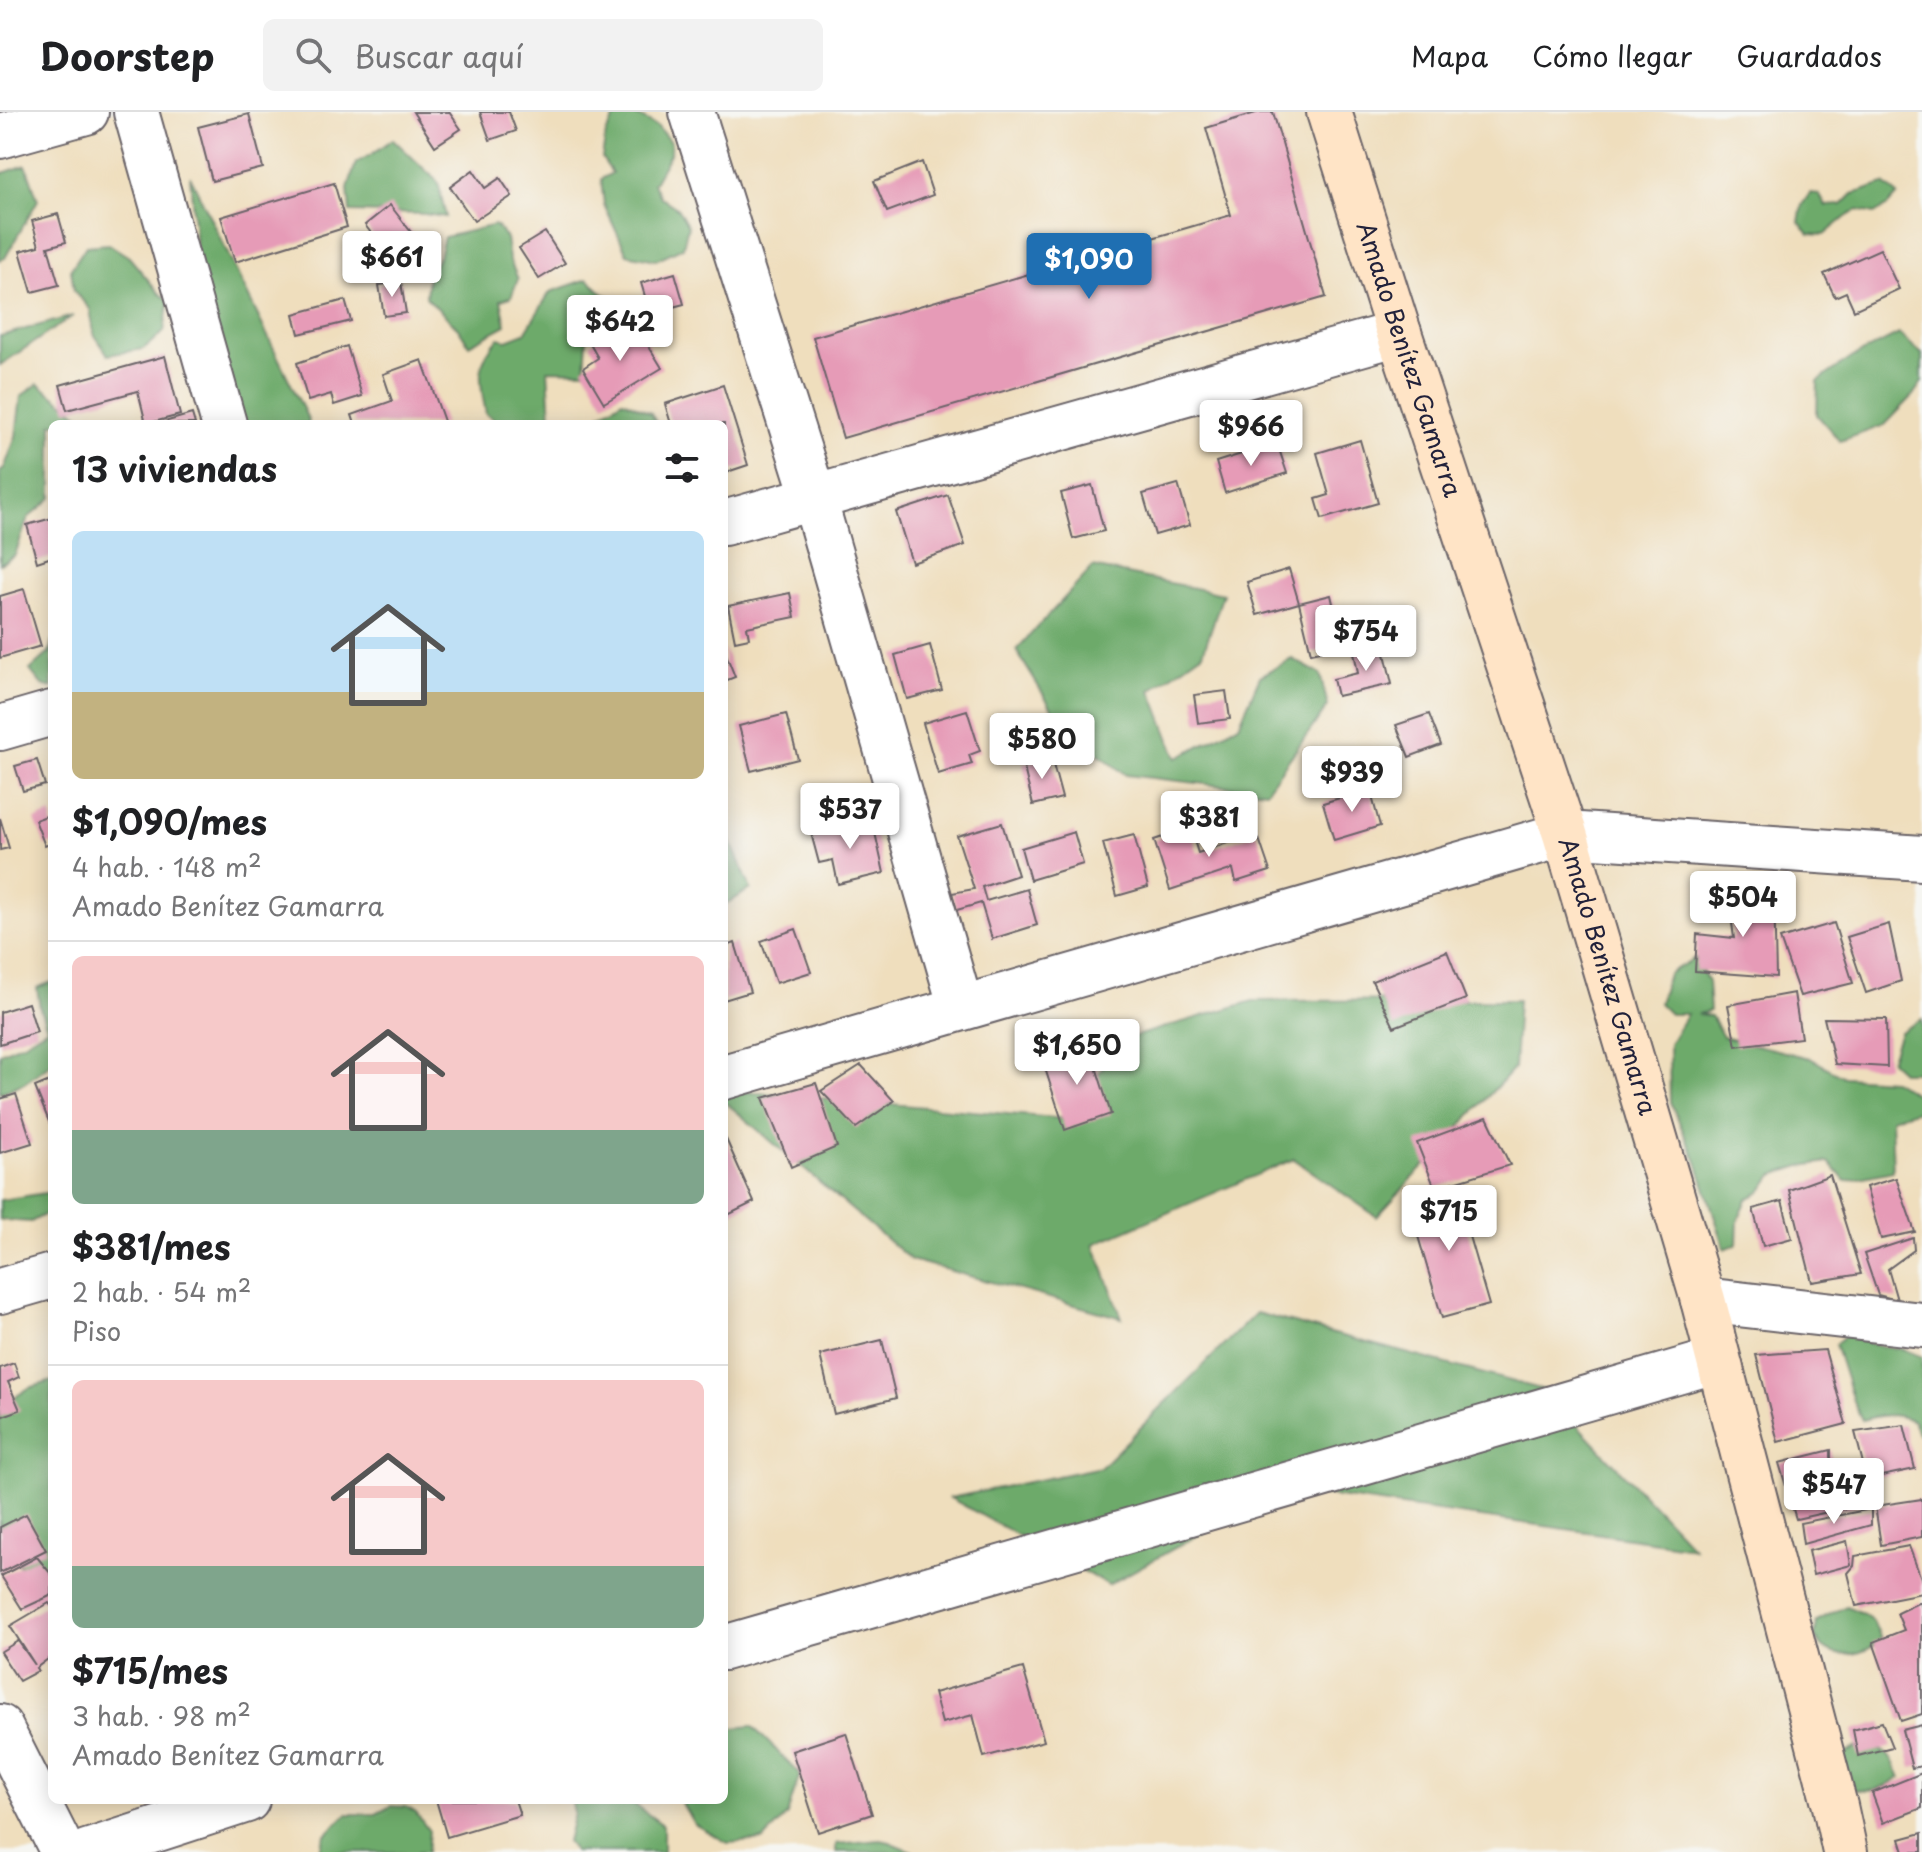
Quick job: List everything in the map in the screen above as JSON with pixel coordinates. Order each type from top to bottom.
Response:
[{"type":"main road","name":"Amado Benítez Gamarra","points":[[1329,112],[1565,834],[1703,1300],[1845,1852]]},
{"type":"street","points":[[136,112],[223,420]]},
{"type":"street","points":[[692,112],[814,498],[961,1008]]},
{"type":"street","points":[[0,136],[75,114]]},
{"type":"street","points":[[728,522],[1399,333]]},
{"type":"street","points":[[0,728],[48,714]]},
{"type":"street","points":[[728,1076],[1565,834],[1922,858]]},
{"type":"street","points":[[0,1291],[48,1277]]},
{"type":"street","points":[[1703,1300],[1922,1325]]},
{"type":"street","points":[[728,1647],[1718,1360]]},
{"type":"street","points":[[0,1727],[48,1795]]},
{"type":"street","points":[[55,1804],[88,1851],[235,1804]]},
{"type":"green space","points":[[618,112],[630,112],[657,126],[671,143],[670,154],[653,184],[660,197],[677,208],[688,226],[683,247],[656,260],[627,254],[604,205],[601,179],[612,173],[602,158],[606,133]]},
{"type":"green space","points":[[393,139],[438,182],[446,217],[350,212],[348,188],[356,163]]},
{"type":"green space","points":[[26,165],[38,200],[5,258],[0,260],[0,174]]},
{"type":"green space","points":[[190,176],[309,420],[238,420],[204,345]]},
{"type":"green space","points":[[1884,184],[1898,195],[1888,206],[1874,214],[1858,210],[1824,235],[1809,234],[1799,222],[1802,205],[1810,193],[1819,194],[1826,206],[1842,205],[1853,194]]},
{"type":"green space","points":[[495,225],[506,238],[509,259],[518,279],[511,297],[501,300],[506,325],[469,345],[458,328],[426,297],[428,274],[439,256],[444,237]]},
{"type":"green space","points":[[109,244],[129,257],[160,294],[169,300],[164,332],[143,349],[108,355],[94,334],[90,309],[74,291],[71,269],[86,246]]},
{"type":"green space","points":[[588,279],[603,294],[637,306],[587,339],[585,371],[548,370],[551,418],[496,420],[486,414],[482,364],[499,338],[507,340],[525,333],[550,292]]},
{"type":"green space","points":[[73,316],[0,365],[0,336]]},
{"type":"green space","points":[[1899,334],[1922,354],[1922,382],[1885,425],[1840,441],[1817,415],[1818,381],[1853,357]]},
{"type":"green space","points":[[38,384],[87,420],[48,420],[48,501],[28,518],[15,555],[0,564],[0,472],[4,469],[16,436],[21,396]]},
{"type":"green space","points":[[623,400],[651,413],[655,420],[594,420]]},
{"type":"green space","points":[[1093,567],[1223,594],[1203,653],[1151,690],[1177,758],[1239,725],[1260,676],[1292,659],[1320,674],[1328,706],[1266,791],[1126,775],[1063,726],[1016,650]]},
{"type":"green space","points":[[48,654],[48,687],[42,685],[30,670]]},
{"type":"green space","points":[[728,835],[751,889],[728,903]]},
{"type":"green space","points":[[1695,958],[1708,982],[1710,1011],[1698,1014],[1711,1016],[1723,1037],[1810,1058],[1844,1077],[1892,1080],[1922,1098],[1922,1109],[1891,1118],[1893,1171],[1845,1181],[1829,1162],[1801,1166],[1773,1175],[1761,1192],[1747,1199],[1738,1221],[1737,1244],[1725,1249],[1697,1162],[1670,1102],[1669,1044],[1687,1014],[1670,1014],[1659,1003],[1668,974]]},
{"type":"green space","points":[[48,984],[48,1066],[24,1083],[0,1093],[0,1053],[47,1028],[37,988]]},
{"type":"green space","points":[[1518,1000],[1514,1068],[1377,1217],[1294,1159],[1094,1244],[1122,1318],[911,1260],[728,1104],[728,1090],[1067,1119],[1122,1040],[1253,1001]]},
{"type":"green space","points":[[1922,1019],[1922,1072],[1902,1072],[1890,1061],[1900,1032]]},
{"type":"green space","points":[[48,1193],[48,1213],[31,1222],[0,1220],[0,1200]]},
{"type":"green space","points":[[1256,1313],[1544,1390],[1693,1547],[1281,1489],[1108,1585],[950,1498],[1101,1467]]},
{"type":"green space","points":[[1846,1335],[1874,1345],[1903,1349],[1922,1357],[1922,1432],[1918,1434],[1913,1421],[1900,1416],[1862,1420],[1835,1344]]},
{"type":"green space","points":[[48,1382],[48,1589],[28,1582],[0,1529],[0,1407],[29,1388]]},
{"type":"green space","points":[[1846,1606],[1869,1618],[1882,1640],[1862,1651],[1846,1655],[1823,1647],[1815,1637],[1817,1621]]},
{"type":"green space","points":[[752,1726],[800,1774],[787,1815],[764,1840],[728,1843],[694,1824],[682,1804],[728,1804],[728,1729]]},
{"type":"green space","points":[[1864,1743],[1887,1755],[1901,1777],[1873,1790],[1843,1786],[1835,1758]]},
{"type":"green space","points":[[572,1804],[634,1804],[663,1825],[663,1852],[574,1852],[567,1841],[574,1813]]},
{"type":"green space","points":[[391,1806],[407,1807],[416,1813],[429,1831],[427,1852],[319,1852],[325,1835],[347,1814],[376,1814]]},
{"type":"green space","points":[[881,1840],[914,1852],[836,1852],[836,1844]]},
{"type":"building","points":[[413,112],[449,112],[461,129],[435,146]]},
{"type":"building","points":[[480,112],[509,112],[516,131],[490,140]]},
{"type":"building","points":[[1259,112],[1273,112],[1326,297],[843,438],[813,337],[1231,215],[1206,128]]},
{"type":"building","points":[[249,114],[263,168],[212,181],[198,127]]},
{"type":"building","points":[[922,162],[933,195],[887,212],[874,181]]},
{"type":"building","points":[[473,170],[485,188],[500,178],[512,196],[474,221],[450,187]]},
{"type":"building","points":[[334,183],[347,227],[235,262],[221,217]]},
{"type":"building","points":[[390,205],[425,250],[399,270],[365,225]]},
{"type":"building","points":[[58,214],[66,242],[48,247],[59,285],[32,292],[20,251],[39,246],[32,221]]},
{"type":"building","points":[[545,232],[565,263],[539,279],[519,248]]},
{"type":"building","points":[[1880,249],[1899,289],[1854,310],[1846,292],[1835,297],[1824,274]]},
{"type":"building","points":[[675,273],[684,304],[650,313],[641,283]]},
{"type":"building","points":[[401,282],[406,313],[384,316],[379,285]]},
{"type":"building","points":[[345,300],[351,321],[299,334],[294,314]]},
{"type":"building","points":[[616,328],[642,335],[662,368],[604,403],[583,368],[598,358],[590,344]]},
{"type":"building","points":[[347,346],[362,396],[334,405],[331,394],[308,401],[297,363]]},
{"type":"building","points":[[165,356],[180,415],[145,420],[138,391],[67,410],[60,385]]},
{"type":"building","points":[[422,360],[444,420],[354,420],[352,415],[392,401],[383,374]]},
{"type":"building","points":[[723,385],[748,465],[728,472],[728,420],[670,420],[665,404]]},
{"type":"building","points":[[192,414],[194,420],[171,420]]},
{"type":"building","points":[[1360,440],[1378,503],[1322,519],[1316,499],[1329,495],[1317,453]]},
{"type":"building","points":[[1277,443],[1287,473],[1225,493],[1216,462]]},
{"type":"building","points":[[1178,484],[1190,525],[1155,535],[1143,494]]},
{"type":"building","points":[[1092,485],[1104,531],[1073,539],[1061,493]]},
{"type":"building","points":[[948,495],[965,545],[912,563],[896,512]]},
{"type":"building","points":[[48,519],[48,558],[37,562],[27,525]]},
{"type":"building","points":[[1289,569],[1299,603],[1257,615],[1247,582]]},
{"type":"building","points":[[24,589],[41,646],[0,658],[0,596]]},
{"type":"building","points":[[790,593],[795,617],[747,627],[749,638],[735,641],[728,606]]},
{"type":"building","points":[[1331,595],[1343,646],[1311,653],[1299,603]]},
{"type":"building","points":[[930,645],[942,690],[907,699],[895,655]]},
{"type":"building","points":[[1383,645],[1392,684],[1337,696],[1333,679],[1358,673],[1354,652]]},
{"type":"building","points":[[728,659],[735,677],[728,680]]},
{"type":"building","points":[[1226,691],[1230,719],[1198,723],[1194,695]]},
{"type":"building","points":[[967,710],[980,751],[969,755],[972,764],[938,774],[923,723]]},
{"type":"building","points":[[786,714],[798,759],[751,771],[739,726]]},
{"type":"building","points":[[1429,714],[1441,745],[1409,757],[1396,725]]},
{"type":"building","points":[[1051,757],[1062,798],[1033,805],[1023,764]]},
{"type":"building","points":[[37,760],[45,785],[23,791],[15,766]]},
{"type":"building","points":[[1370,789],[1380,826],[1334,840],[1323,803]]},
{"type":"building","points":[[48,815],[48,845],[45,846],[35,820]]},
{"type":"building","points":[[0,818],[9,848],[0,850]]},
{"type":"building","points":[[872,819],[884,873],[838,884],[833,860],[819,863],[811,833]]},
{"type":"building","points":[[1002,823],[1018,875],[982,887],[986,901],[1027,889],[1037,925],[992,939],[981,903],[957,910],[952,893],[974,889],[957,836]]},
{"type":"building","points":[[1190,828],[1198,853],[1257,833],[1270,871],[1236,882],[1233,869],[1170,890],[1154,840]]},
{"type":"building","points":[[1074,832],[1083,864],[1030,880],[1021,848]]},
{"type":"building","points":[[1134,835],[1148,887],[1117,896],[1103,843]]},
{"type":"building","points":[[1774,892],[1776,977],[1695,971],[1697,934],[1734,938],[1728,893]]},
{"type":"building","points":[[1834,923],[1853,983],[1800,996],[1780,939]]},
{"type":"building","points":[[1889,924],[1901,981],[1866,993],[1847,937]]},
{"type":"building","points":[[796,929],[811,972],[776,983],[761,941]]},
{"type":"building","points":[[735,943],[750,992],[728,999],[728,946]]},
{"type":"building","points":[[1447,951],[1466,999],[1394,1027],[1372,981]]},
{"type":"building","points":[[1794,993],[1801,1038],[1736,1046],[1728,1005]]},
{"type":"building","points":[[28,1003],[37,1032],[0,1044],[0,1012]]},
{"type":"building","points":[[1824,1018],[1886,1019],[1887,1067],[1835,1064]]},
{"type":"building","points":[[1089,1045],[1111,1114],[1065,1130],[1042,1059]]},
{"type":"building","points":[[861,1065],[894,1101],[856,1128],[821,1091]]},
{"type":"building","points":[[48,1082],[48,1119],[35,1087]]},
{"type":"building","points":[[816,1083],[837,1147],[791,1167],[763,1098]]},
{"type":"building","points":[[16,1094],[32,1143],[0,1153],[0,1099]]},
{"type":"building","points":[[1487,1117],[1510,1165],[1435,1188],[1417,1143]]},
{"type":"building","points":[[728,1144],[754,1202],[728,1215]]},
{"type":"building","points":[[1830,1175],[1861,1274],[1812,1282],[1789,1190]]},
{"type":"building","points":[[1896,1178],[1915,1232],[1881,1239],[1866,1187]]},
{"type":"building","points":[[1455,1188],[1489,1305],[1442,1318],[1408,1202]]},
{"type":"building","points":[[1782,1201],[1792,1238],[1763,1246],[1753,1209]]},
{"type":"building","points":[[1913,1238],[1914,1250],[1888,1269],[1897,1300],[1878,1295],[1864,1254]]},
{"type":"building","points":[[882,1340],[896,1398],[834,1414],[820,1355]]},
{"type":"building","points":[[1825,1350],[1846,1424],[1778,1442],[1756,1355]]},
{"type":"building","points":[[14,1363],[19,1377],[8,1382],[20,1410],[0,1417],[0,1368]]},
{"type":"building","points":[[1904,1425],[1915,1469],[1867,1479],[1855,1432]]},
{"type":"building","points":[[1831,1450],[1831,1471],[1853,1468],[1869,1503],[1796,1519],[1779,1463]]},
{"type":"building","points":[[1922,1499],[1922,1537],[1881,1545],[1875,1506]]},
{"type":"building","points":[[1871,1509],[1871,1525],[1803,1544],[1800,1523]]},
{"type":"building","points":[[26,1514],[46,1550],[0,1573],[0,1527]]},
{"type":"building","points":[[1847,1541],[1851,1565],[1813,1575],[1808,1551]]},
{"type":"building","points":[[1909,1546],[1922,1581],[1922,1593],[1856,1606],[1848,1573],[1854,1566],[1855,1556]]},
{"type":"building","points":[[37,1557],[48,1570],[48,1597],[22,1609],[1,1576]]},
{"type":"building","points":[[1920,1602],[1922,1714],[1901,1721],[1873,1642],[1904,1630],[1897,1613]]},
{"type":"building","points":[[48,1604],[48,1659],[36,1668],[38,1671],[19,1681],[0,1652],[18,1641],[35,1665],[10,1626]]},
{"type":"building","points":[[1023,1668],[1044,1741],[984,1757],[973,1715],[942,1723],[934,1693]]},
{"type":"building","points":[[1882,1722],[1892,1747],[1858,1756],[1853,1730]]},
{"type":"building","points":[[1922,1725],[1922,1766],[1912,1768],[1902,1730]]},
{"type":"building","points":[[846,1733],[872,1814],[818,1832],[792,1751]]},
{"type":"building","points":[[1922,1773],[1922,1808],[1883,1823],[1872,1793]]},
{"type":"building","points":[[437,1804],[516,1804],[520,1815],[447,1837]]},
{"type":"building","points":[[1922,1833],[1922,1852],[1904,1852],[1900,1839]]}]
